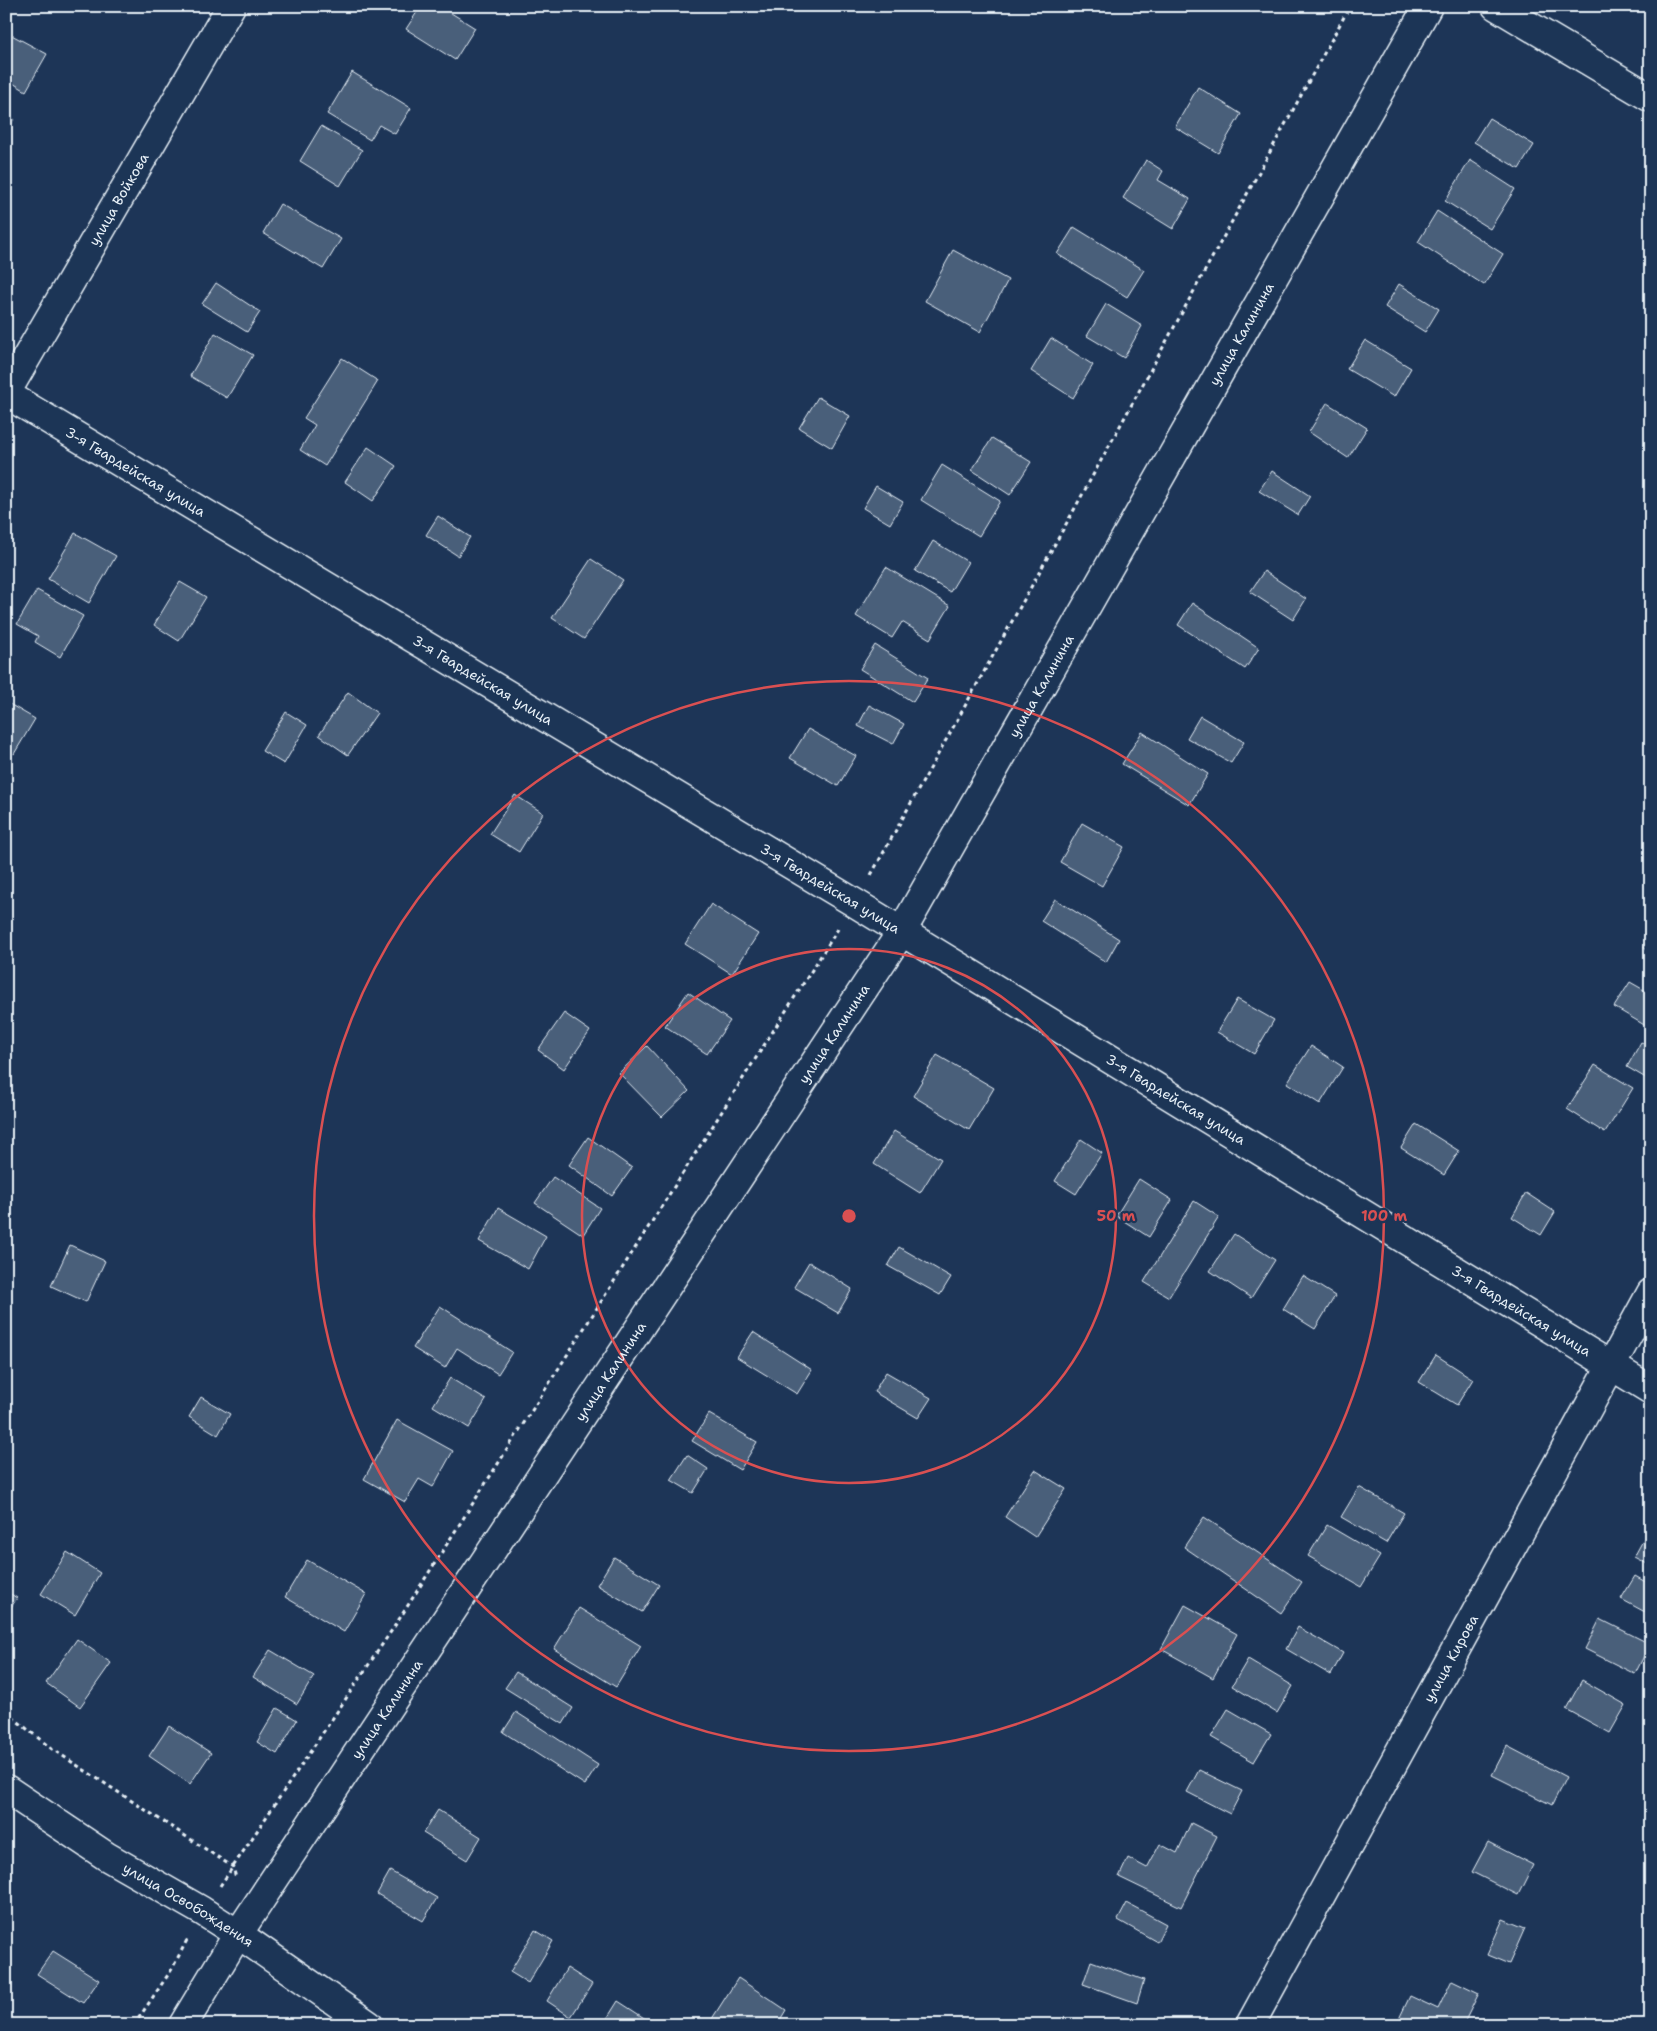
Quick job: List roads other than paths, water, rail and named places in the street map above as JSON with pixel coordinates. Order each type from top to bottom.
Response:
[{"type":"street","name":"улица Войкова","points":[[6,394],[231,6]]},
{"type":"street","name":"улица Калинина","points":[[182,2025],[238,1934],[902,931],[1428,6]]},
{"type":"street","points":[[1496,6],[1651,98]]},
{"type":"street","name":"3-я Гвардейская улица","points":[[6,394],[855,902],[1651,1390]]},
{"type":"street","name":"улица Кирова","points":[[1250,2025],[1651,1293]]},
{"type":"street","name":"улица Освобождения","points":[[6,1789],[106,1856],[238,1934],[369,2025]]}]
